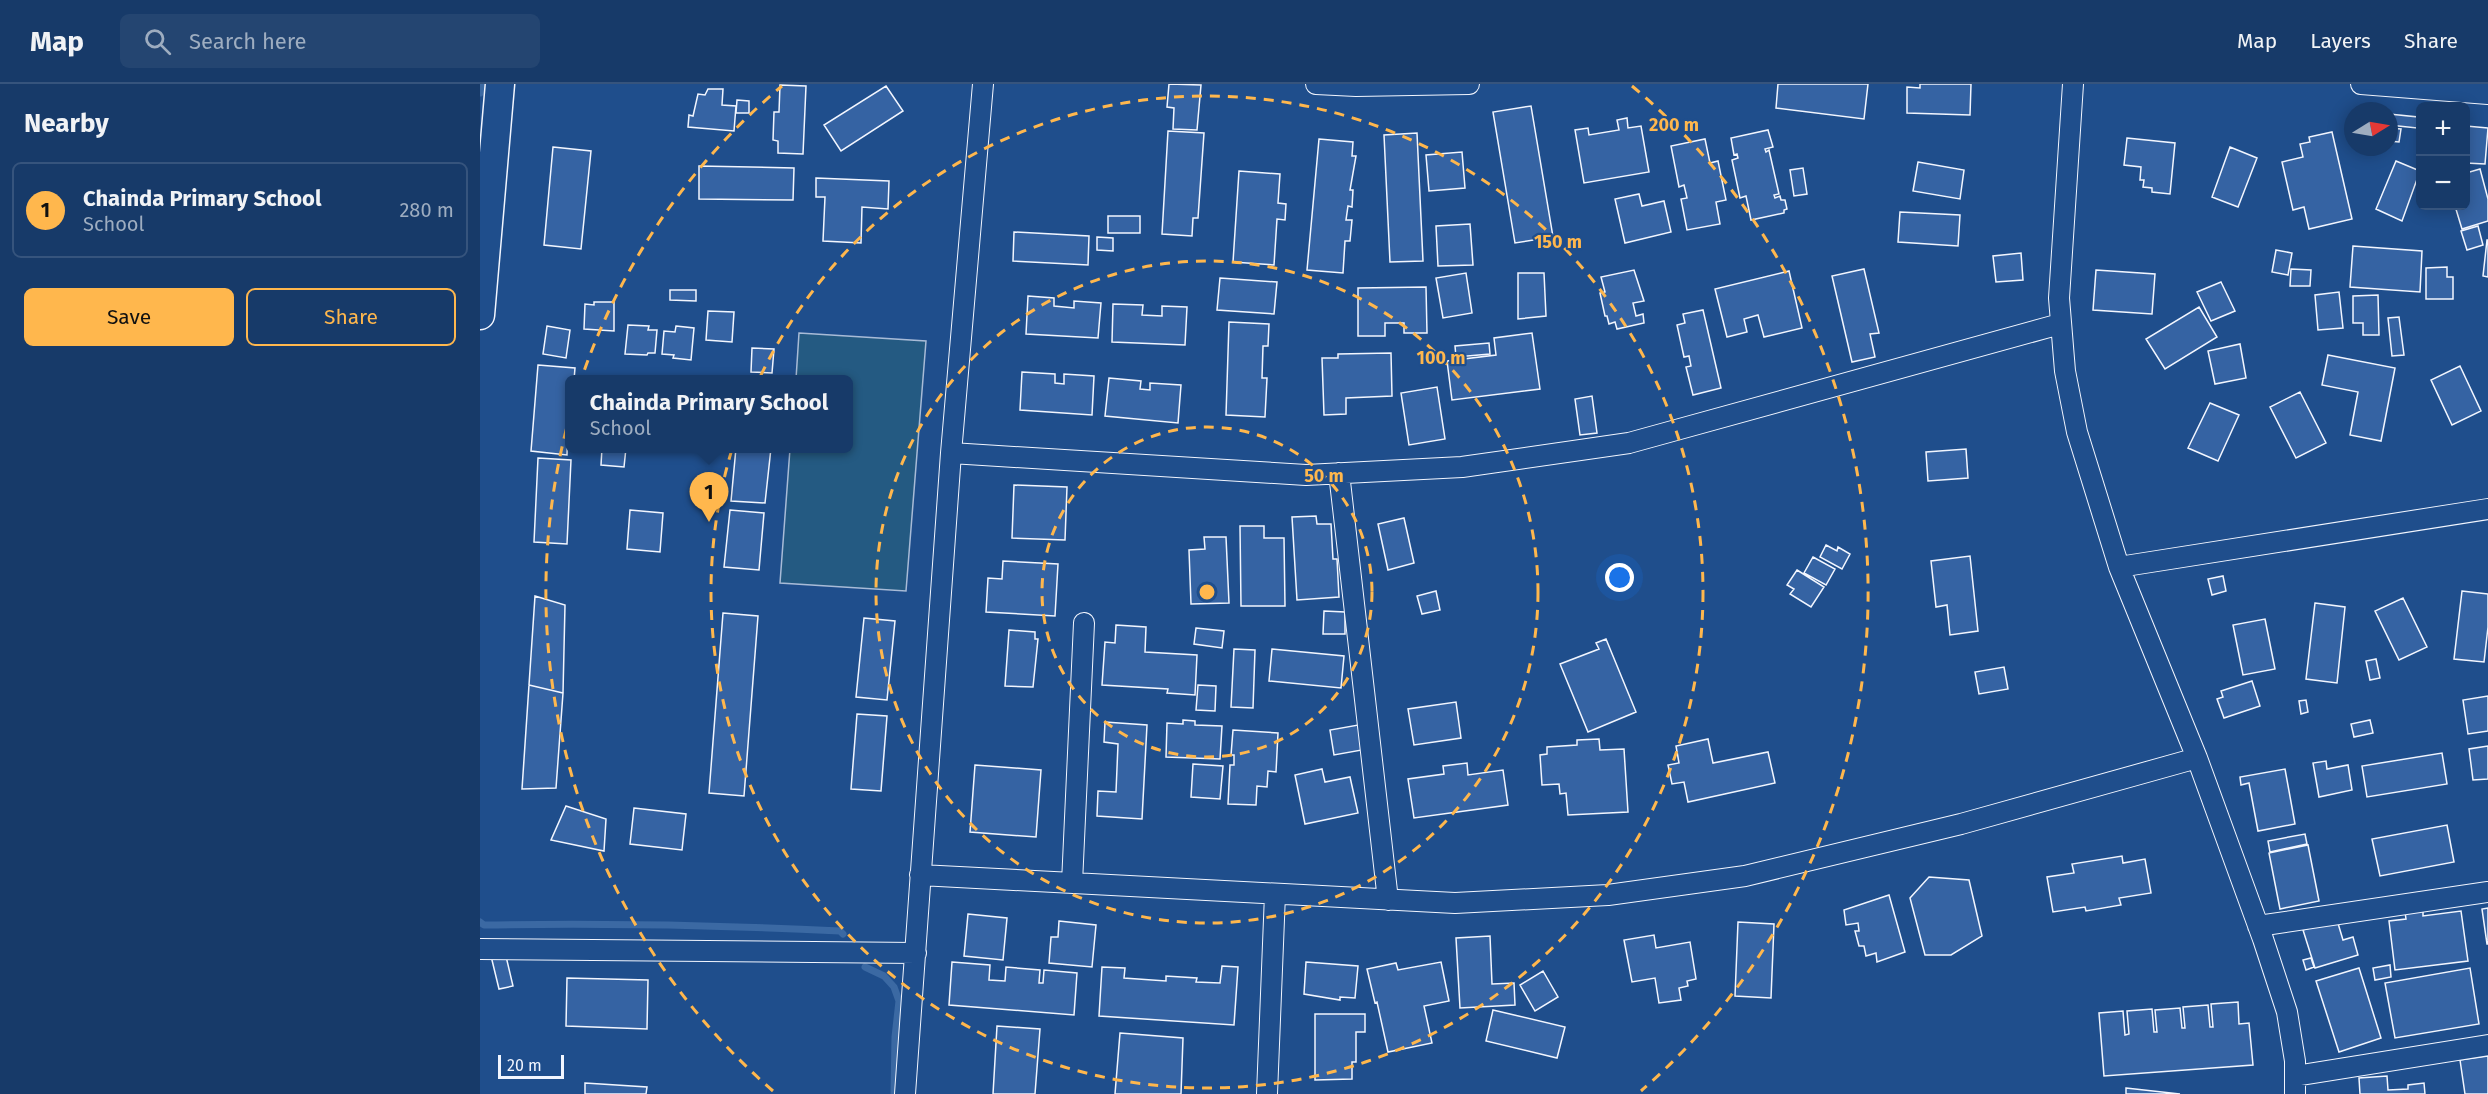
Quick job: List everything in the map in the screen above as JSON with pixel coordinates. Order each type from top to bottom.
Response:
[{"type":"main road","points":[[480,315],[500,84]]},
{"type":"street","points":[[905,1094],[951,453],[983,84]]},
{"type":"street","points":[[1316,84],[1356,86],[1469,84]]},
{"type":"street","points":[[2073,84],[2059,298],[2065,371],[2077,432],[2119,567],[2197,758],[2287,1012],[2295,1061],[2295,1085],[2488,1045]]},
{"type":"street","points":[[2361,84],[2488,94]]},
{"type":"street","points":[[951,453],[1306,475],[1462,466],[1629,443],[2060,324]]},
{"type":"street","points":[[1339,473],[1388,900]]},
{"type":"street","points":[[2119,567],[2488,509]]},
{"type":"street","points":[[1072,883],[1084,623]]},
{"type":"street","points":[[920,875],[1455,903],[1608,895],[1745,876],[1962,824],[2197,758]]},
{"type":"street","points":[[2258,926],[2488,892]]},
{"type":"street","points":[[1269,1093],[1275,894]]},
{"type":"street","points":[[480,950],[916,953]]},
{"type":"shaded area","points":[[799,333],[926,341],[906,591],[780,583],[790,453],[853,453],[853,375],[796,375]]},
{"type":"building","points":[[1169,84],[1201,85],[1197,130],[1173,129],[1174,108],[1167,107]]},
{"type":"building","points":[[1778,84],[1868,84],[1864,119],[1776,108]]},
{"type":"building","points":[[1920,84],[1971,84],[1970,115],[1907,113],[1907,87],[1920,88]]},
{"type":"building","points":[[780,85],[806,86],[803,154],[778,153],[778,141],[773,140],[774,112],[779,112]]},
{"type":"building","points":[[886,86],[903,111],[841,151],[824,125]]},
{"type":"building","points":[[708,89],[723,89],[722,105],[736,106],[734,131],[688,127],[689,115],[693,116],[698,94],[705,95]]},
{"type":"building","points":[[737,100],[749,101],[749,113],[736,113]]},
{"type":"building","points":[[1531,106],[1553,237],[1515,243],[1493,112]]},
{"type":"building","points":[[2398,115],[2416,117],[2416,128],[2398,126]]},
{"type":"building","points":[[1627,118],[1628,128],[1641,126],[1649,172],[1584,183],[1575,130],[1588,128],[1589,135],[1619,130],[1617,120]]},
{"type":"building","points":[[2470,126],[2488,128],[2485,164],[2470,163]]},
{"type":"building","points":[[2398,129],[2401,129],[2398,142]]},
{"type":"building","points":[[1768,130],[1773,147],[1765,149],[1766,152],[1769,150],[1779,194],[1774,195],[1775,198],[1780,196],[1781,200],[1785,200],[1787,209],[1784,213],[1751,220],[1746,196],[1740,198],[1732,160],[1738,158],[1737,154],[1734,155],[1731,138]]},
{"type":"building","points":[[1168,131],[1204,133],[1198,218],[1193,218],[1192,236],[1162,234]]},
{"type":"building","points":[[2332,132],[2352,219],[2309,229],[2304,207],[2293,210],[2282,162],[2303,157],[2300,144],[2310,142],[2309,137]]},
{"type":"building","points":[[1417,133],[1423,261],[1390,262],[1384,135]]},
{"type":"building","points":[[2127,138],[2175,143],[2170,194],[2152,192],[2152,188],[2143,187],[2144,180],[2140,180],[2141,167],[2124,165]]},
{"type":"building","points":[[1319,139],[1353,142],[1352,156],[1356,156],[1350,190],[1353,190],[1352,207],[1348,206],[1346,220],[1352,220],[1350,241],[1345,241],[1343,273],[1307,270]]},
{"type":"building","points":[[1705,139],[1710,163],[1718,161],[1726,200],[1716,202],[1720,224],[1687,230],[1681,199],[1687,198],[1684,185],[1679,187],[1671,146]]},
{"type":"building","points":[[553,147],[591,151],[581,249],[544,245]]},
{"type":"building","points":[[2230,147],[2257,158],[2238,207],[2212,197]]},
{"type":"building","points":[[1462,152],[1465,188],[1429,191],[1426,155]]},
{"type":"building","points":[[2396,161],[2416,169],[2416,182],[2402,221],[2376,209]]},
{"type":"building","points":[[1918,162],[1964,170],[1960,199],[1913,191]]},
{"type":"building","points":[[699,166],[794,168],[793,200],[699,199]]},
{"type":"building","points":[[1803,168],[1807,194],[1794,196],[1790,170]]},
{"type":"building","points":[[2480,169],[2488,199],[2488,221],[2462,229],[2456,210],[2470,210],[2470,172]]},
{"type":"building","points":[[1239,171],[1280,174],[1278,203],[1286,204],[1285,220],[1277,219],[1274,265],[1233,262]]},
{"type":"building","points":[[816,178],[889,181],[888,209],[862,207],[861,243],[823,241],[825,197],[816,197]]},
{"type":"building","points":[[1639,194],[1642,206],[1664,201],[1671,232],[1625,243],[1615,199]]},
{"type":"building","points":[[1900,212],[1960,215],[1958,246],[1898,242]]},
{"type":"building","points":[[1108,216],[1140,216],[1140,233],[1108,233]]},
{"type":"building","points":[[1470,224],[1473,265],[1438,266],[1436,226]]},
{"type":"building","points":[[2478,226],[2483,245],[2467,250],[2461,231]]},
{"type":"building","points":[[1014,232],[1089,236],[1088,265],[1013,261]]},
{"type":"building","points":[[1097,237],[1113,238],[1113,251],[1097,250]]},
{"type":"building","points":[[2488,240],[2488,277],[2483,276]]},
{"type":"building","points":[[2353,246],[2422,251],[2420,292],[2350,287]]},
{"type":"building","points":[[2276,250],[2292,253],[2288,275],[2272,272]]},
{"type":"building","points":[[2021,253],[2023,280],[1996,282],[1993,256]]},
{"type":"building","points":[[2447,267],[2447,277],[2453,277],[2453,299],[2426,299],[2426,268]]},
{"type":"building","points":[[1864,269],[1879,333],[1870,334],[1875,357],[1852,362],[1832,276]]},
{"type":"building","points":[[2291,269],[2311,270],[2310,286],[2290,286]]},
{"type":"building","points":[[1634,270],[1644,301],[1633,303],[1636,316],[1643,314],[1644,323],[1617,329],[1615,322],[1609,324],[1605,316],[1600,293],[1605,292],[1601,277]]},
{"type":"building","points":[[2096,270],[2155,274],[2152,314],[2093,310]]},
{"type":"building","points":[[1789,271],[1802,328],[1764,337],[1758,315],[1744,319],[1747,332],[1727,337],[1715,289]]},
{"type":"building","points":[[1466,273],[1472,313],[1443,318],[1436,278]]},
{"type":"building","points":[[1518,273],[1544,273],[1546,316],[1518,319]]},
{"type":"building","points":[[1220,278],[1277,282],[1274,314],[1217,310]]},
{"type":"building","points":[[2221,282],[2235,311],[2211,321],[2197,292]]},
{"type":"building","points":[[1426,287],[1427,333],[1404,333],[1404,323],[1385,323],[1385,336],[1358,336],[1358,288]]},
{"type":"building","points":[[670,290],[696,290],[696,301],[670,300]]},
{"type":"building","points":[[2339,292],[2343,328],[2318,330],[2315,295]]},
{"type":"building","points":[[2378,295],[2379,335],[2363,335],[2363,323],[2353,323],[2353,296]]},
{"type":"building","points":[[1028,296],[1054,298],[1054,306],[1074,308],[1074,301],[1101,303],[1098,338],[1026,334]]},
{"type":"building","points":[[594,302],[614,302],[614,331],[584,329],[585,304],[594,305]]},
{"type":"building","points":[[1113,304],[1143,305],[1142,315],[1162,316],[1162,306],[1187,307],[1185,345],[1112,342]]},
{"type":"building","points":[[2199,307],[2217,337],[2165,369],[2146,339]]},
{"type":"building","points":[[1703,310],[1721,388],[1693,395],[1686,367],[1691,366],[1689,356],[1684,357],[1677,325],[1685,323],[1683,314]]},
{"type":"building","points":[[708,311],[734,312],[732,342],[706,340]]},
{"type":"building","points":[[2399,317],[2404,355],[2392,356],[2388,318]]},
{"type":"building","points":[[1229,322],[1269,324],[1268,346],[1263,346],[1262,378],[1267,378],[1265,417],[1226,415]]},
{"type":"building","points":[[628,325],[649,326],[648,330],[657,330],[655,353],[625,354]]},
{"type":"building","points":[[547,326],[570,330],[566,358],[543,354]]},
{"type":"building","points":[[676,326],[694,328],[691,360],[662,354],[664,331],[675,332]]},
{"type":"building","points":[[1532,333],[1540,389],[1452,400],[1447,361],[1496,355],[1494,338]]},
{"type":"building","points":[[1489,343],[1490,354],[1456,357],[1455,346]]},
{"type":"building","points":[[2240,344],[2246,378],[2215,384],[2208,351]]},
{"type":"building","points":[[752,348],[774,349],[772,373],[751,372]]},
{"type":"building","points":[[1391,353],[1392,396],[1346,398],[1346,414],[1324,415],[1322,358],[1338,358],[1338,354]]},
{"type":"building","points":[[2328,355],[2395,368],[2381,441],[2350,435],[2358,392],[2322,385]]},
{"type":"building","points":[[538,365],[575,368],[574,375],[565,375],[565,453],[567,455],[531,451]]},
{"type":"building","points":[[2460,366],[2481,411],[2452,425],[2431,380]]},
{"type":"building","points":[[1022,372],[1055,374],[1055,383],[1064,384],[1064,374],[1094,376],[1092,415],[1020,410]]},
{"type":"building","points":[[1109,378],[1141,381],[1140,389],[1150,390],[1150,383],[1181,385],[1178,423],[1105,416]]},
{"type":"building","points":[[1437,387],[1445,439],[1409,445],[1401,393]]},
{"type":"building","points":[[2300,392],[2326,443],[2296,458],[2270,407]]},
{"type":"building","points":[[1592,396],[1597,433],[1580,435],[1575,399]]},
{"type":"building","points":[[2210,403],[2239,415],[2218,461],[2188,448]]},
{"type":"building","points":[[1966,449],[1968,478],[1928,481],[1926,452]]},
{"type":"building","points":[[602,453],[625,453],[624,467],[601,465]]},
{"type":"building","points":[[736,453],[770,453],[765,503],[731,501]]},
{"type":"building","points":[[538,458],[571,460],[567,544],[534,542]]},
{"type":"building","points":[[1014,485],[1067,487],[1065,540],[1012,538]]},
{"type":"building","points":[[630,510],[663,513],[660,552],[627,549]]},
{"type":"building","points":[[730,510],[764,513],[759,570],[724,567]]},
{"type":"building","points":[[1316,516],[1317,524],[1331,524],[1333,559],[1337,559],[1339,597],[1297,600],[1292,517]]},
{"type":"building","points":[[1404,518],[1414,563],[1388,570],[1378,524]]},
{"type":"building","points":[[1240,526],[1264,526],[1264,538],[1284,538],[1285,606],[1241,606]]},
{"type":"building","points":[[1204,537],[1226,537],[1229,603],[1191,604],[1189,550],[1205,549]]},
{"type":"building","points":[[1826,545],[1837,551],[1838,547],[1850,554],[1842,569],[1820,557]]},
{"type":"building","points":[[1970,556],[1978,631],[1950,635],[1947,605],[1936,607],[1931,561]]},
{"type":"building","points":[[1813,557],[1835,569],[1826,585],[1804,573]]},
{"type":"building","points":[[1003,561],[1058,564],[1055,616],[986,612],[988,578],[1002,579]]},
{"type":"building","points":[[1797,570],[1824,587],[1811,607],[1790,594],[1794,589],[1787,585]]},
{"type":"building","points":[[2223,576],[2226,591],[2212,595],[2208,579]]},
{"type":"building","points":[[1436,591],[1440,610],[1422,614],[1417,596]]},
{"type":"building","points":[[2462,591],[2488,594],[2488,627],[2484,662],[2454,659]]},
{"type":"building","points":[[535,596],[565,605],[563,693],[529,685]]},
{"type":"building","points":[[2403,598],[2427,647],[2399,660],[2375,611]]},
{"type":"building","points":[[2315,603],[2345,607],[2337,683],[2306,679]]},
{"type":"building","points":[[1324,611],[1345,612],[1345,634],[1323,634]]},
{"type":"building","points":[[723,613],[758,616],[744,796],[709,793]]},
{"type":"building","points":[[864,618],[895,621],[887,700],[856,697]]},
{"type":"building","points":[[2265,619],[2275,669],[2243,675],[2233,625]]},
{"type":"building","points":[[1116,625],[1146,627],[1145,652],[1197,655],[1195,695],[1167,693],[1168,689],[1102,685],[1105,642],[1115,643]]},
{"type":"building","points":[[1196,628],[1224,631],[1222,648],[1194,644]]},
{"type":"building","points":[[1009,630],[1035,632],[1035,639],[1038,639],[1033,687],[1005,686]]},
{"type":"building","points":[[1606,639],[1636,712],[1588,732],[1560,664],[1599,649],[1596,643]]},
{"type":"building","points":[[1234,649],[1255,650],[1253,708],[1231,707]]},
{"type":"building","points":[[1272,649],[1344,656],[1341,688],[1269,681]]},
{"type":"building","points":[[2376,659],[2380,678],[2370,680],[2366,661]]},
{"type":"building","points":[[2004,667],[2008,689],[1979,694],[1975,672]]},
{"type":"building","points":[[2252,681],[2260,706],[2224,718],[2217,699],[2223,697],[2221,691]]},
{"type":"building","points":[[529,685],[563,693],[556,788],[522,789]]},
{"type":"building","points":[[1198,685],[1216,686],[1215,711],[1196,710]]},
{"type":"building","points":[[2488,696],[2488,731],[2468,734],[2463,700]]},
{"type":"building","points":[[2306,700],[2308,712],[2301,714],[2299,701]]},
{"type":"building","points":[[1456,702],[1461,738],[1414,745],[1408,709]]},
{"type":"building","points":[[857,714],[887,716],[881,791],[851,789]]},
{"type":"building","points":[[1183,720],[1195,721],[1195,725],[1222,726],[1220,759],[1166,757],[1167,723],[1183,724]]},
{"type":"building","points":[[2370,720],[2373,733],[2354,737],[2351,724]]},
{"type":"building","points":[[1105,722],[1147,725],[1142,819],[1097,816],[1098,791],[1116,792],[1118,744],[1104,742]]},
{"type":"building","points":[[1358,725],[1362,750],[1334,755],[1330,730]]},
{"type":"building","points":[[1233,730],[1278,733],[1276,772],[1268,771],[1267,787],[1257,786],[1256,805],[1228,804],[1230,765],[1234,765],[1234,755],[1231,755]]},
{"type":"building","points":[[1599,739],[1600,750],[1624,749],[1628,812],[1568,815],[1566,793],[1560,794],[1559,784],[1542,785],[1540,755],[1547,754],[1547,747],[1577,745],[1577,740]]},
{"type":"building","points":[[1708,739],[1713,763],[1768,752],[1775,783],[1688,802],[1684,782],[1672,784],[1668,765],[1679,763],[1676,746]]},
{"type":"building","points":[[2488,746],[2488,779],[2473,780],[2469,749]]},
{"type":"building","points":[[2442,753],[2447,784],[2367,797],[2362,766]]},
{"type":"building","points":[[2326,761],[2327,769],[2348,765],[2352,790],[2319,797],[2313,763]]},
{"type":"building","points":[[1467,763],[1468,775],[1503,770],[1508,805],[1414,818],[1408,779],[1444,774],[1443,766]]},
{"type":"building","points":[[1193,764],[1223,766],[1220,799],[1191,797]]},
{"type":"building","points":[[975,765],[1041,770],[1036,837],[970,832]]},
{"type":"building","points":[[1322,769],[1325,782],[1350,777],[1358,813],[1305,824],[1295,775]]},
{"type":"building","points":[[2285,769],[2295,824],[2258,831],[2249,783],[2241,785],[2240,777]]},
{"type":"building","points":[[566,806],[606,819],[604,851],[551,840]]},
{"type":"building","points":[[634,808],[686,814],[682,850],[630,844]]},
{"type":"building","points":[[2447,825],[2454,862],[2380,876],[2372,839]]},
{"type":"building","points":[[2305,834],[2307,844],[2270,852],[2268,841]]},
{"type":"building","points":[[2308,845],[2319,901],[2280,909],[2269,853]]},
{"type":"building","points":[[2122,856],[2123,863],[2145,859],[2151,893],[2119,898],[2121,905],[2086,911],[2085,907],[2053,912],[2047,877],[2074,873],[2072,864]]},
{"type":"building","points":[[1929,877],[1969,880],[1982,936],[1951,955],[1925,955],[1910,898]]},
{"type":"building","points":[[1889,895],[1905,952],[1877,962],[1876,953],[1866,956],[1864,946],[1859,946],[1855,931],[1859,931],[1858,923],[1846,925],[1844,910]]},
{"type":"building","points":[[2488,908],[2488,944],[2487,944],[2482,909]]},
{"type":"building","points":[[2423,910],[2423,916],[2461,911],[2468,961],[2395,970],[2389,921],[2406,919],[2405,912]]},
{"type":"building","points":[[968,914],[1007,918],[1003,960],[964,956]]},
{"type":"building","points":[[2337,920],[2343,940],[2353,937],[2358,955],[2315,968],[2303,930]]},
{"type":"building","points":[[1059,921],[1096,925],[1092,967],[1049,963],[1051,937],[1058,937]]},
{"type":"building","points":[[1738,922],[1774,924],[1771,998],[1735,996]]},
{"type":"building","points":[[1654,935],[1656,948],[1690,942],[1696,979],[1687,981],[1688,986],[1679,988],[1681,1000],[1659,1003],[1655,978],[1632,982],[1624,940]]},
{"type":"building","points":[[1490,936],[1492,984],[1514,983],[1515,1005],[1460,1008],[1456,938]]},
{"type":"building","points":[[505,952],[513,986],[499,989],[491,956]]},
{"type":"building","points":[[2311,958],[2314,967],[2306,970],[2303,960]]},
{"type":"building","points":[[952,962],[990,965],[989,980],[1005,981],[1006,967],[1040,970],[1039,983],[1043,983],[1044,970],[1077,973],[1074,1015],[949,1005]]},
{"type":"building","points":[[1306,962],[1358,966],[1355,998],[1340,997],[1340,1000],[1304,994]]},
{"type":"building","points":[[1441,962],[1449,1001],[1424,1006],[1432,1043],[1388,1052],[1367,969],[1396,963],[1398,970]]},
{"type":"building","points":[[2390,965],[2391,977],[2375,980],[2373,968]]},
{"type":"building","points":[[1222,966],[1238,967],[1234,1025],[1099,1016],[1102,967],[1125,968],[1124,978],[1166,981],[1166,976],[1197,978],[1196,982],[1220,983]]},
{"type":"building","points":[[2359,968],[2381,1038],[2339,1052],[2316,981]]},
{"type":"building","points":[[2470,968],[2479,1024],[2395,1038],[2385,983]]},
{"type":"building","points":[[1543,971],[1558,997],[1535,1011],[1520,985]]},
{"type":"building","points":[[567,978],[648,980],[647,1029],[566,1026]]},
{"type":"building","points":[[2238,1002],[2239,1024],[2249,1023],[2253,1065],[2104,1076],[2099,1013],[2123,1011],[2125,1035],[2129,1034],[2127,1011],[2152,1009],[2154,1032],[2157,1032],[2155,1010],[2180,1008],[2182,1028],[2185,1028],[2183,1007],[2208,1005],[2210,1027],[2213,1027],[2211,1004]]},
{"type":"building","points":[[1493,1010],[1565,1027],[1557,1058],[1486,1041]]},
{"type":"building","points":[[1315,1014],[1365,1014],[1365,1032],[1356,1032],[1356,1062],[1352,1062],[1352,1079],[1315,1080]]},
{"type":"building","points":[[997,1026],[1040,1029],[1035,1094],[993,1094]]},
{"type":"building","points":[[1120,1033],[1183,1038],[1181,1094],[1115,1094]]},
{"type":"building","points":[[2488,1056],[2488,1094],[2465,1094],[2460,1060]]},
{"type":"building","points":[[2387,1076],[2388,1090],[2408,1089],[2408,1085],[2424,1083],[2425,1094],[2360,1094],[2359,1078]]},
{"type":"building","points":[[585,1083],[647,1087],[646,1094],[585,1094]]},
{"type":"building","points":[[2126,1088],[2180,1094],[2126,1094]]},
{"type":"waterway","points":[[480,93],[481,84]]},
{"type":"waterway","points":[[480,922],[484,925],[618,924],[751,927],[840,931],[843,934]]},
{"type":"waterway","points":[[865,967],[884,976],[894,987],[899,1001],[895,1037],[894,1094]]},
{"type":"place","name":"Chainda Primary School","points":[[709,522]]}]
